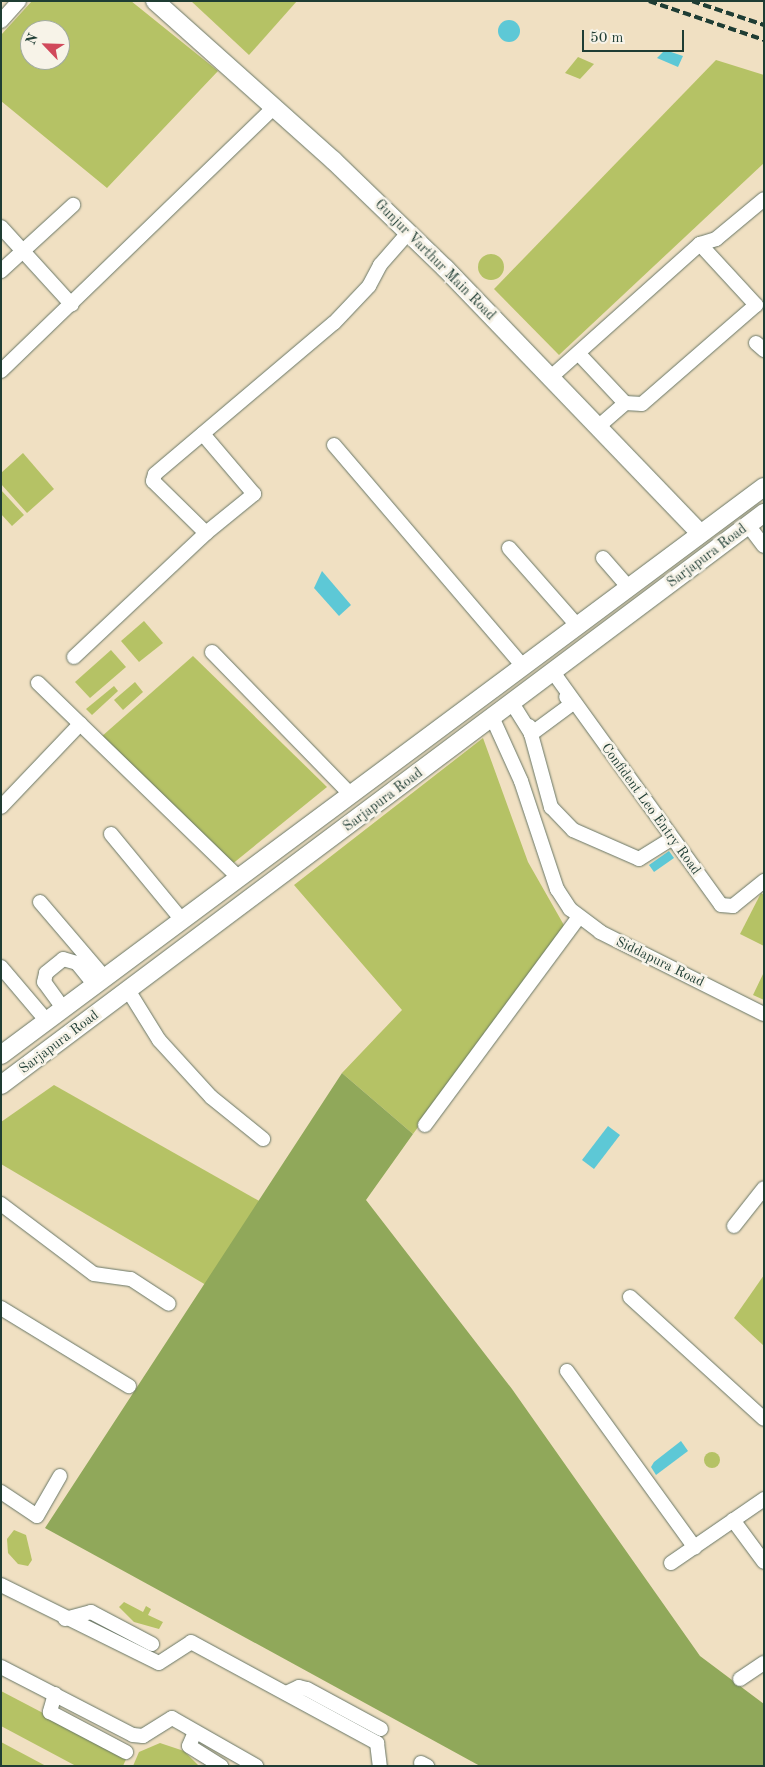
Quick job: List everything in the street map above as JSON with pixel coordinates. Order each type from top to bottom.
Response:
[{"type":"main road","name":"Gunjur Varthur Main Road","points":[[155,1],[274,107],[408,233],[599,426],[700,533]]},
{"type":"main road","name":"Sarjapura Road","points":[[1,1055],[522,664],[764,487]]},
{"type":"main road","name":"Sarjapura Road","points":[[1,1085],[764,513]]},
{"type":"main road","points":[[310,823],[324,844]]},
{"type":"street","points":[[1,22],[19,1]]},
{"type":"street","points":[[1,371],[72,306],[274,107]]},
{"type":"street","points":[[551,377],[700,244],[716,239],[764,199]]},
{"type":"street","points":[[1,271],[73,205]]},
{"type":"street","points":[[1,227],[72,306]]},
{"type":"street","points":[[206,532],[154,481],[155,474],[334,323],[370,286],[380,265],[408,233]]},
{"type":"street","points":[[579,354],[625,403],[642,404],[760,302],[700,244]]},
{"type":"street","points":[[599,426],[625,403]]},
{"type":"street","points":[[74,657],[206,532],[254,494],[203,434]]},
{"type":"street","points":[[334,445],[522,664]]},
{"type":"street","points":[[748,525],[764,546]]},
{"type":"street","points":[[509,548],[577,625]]},
{"type":"street","points":[[603,558],[627,586]]},
{"type":"street","points":[[212,652],[350,794]]},
{"type":"street","name":"Confident Leo Entry Road","points":[[553,672],[564,691],[721,905],[733,906],[764,881]]},
{"type":"street","points":[[38,683],[238,877]]},
{"type":"street","points":[[531,734],[572,702]]},
{"type":"street","points":[[512,703],[531,734],[551,807],[573,830],[639,859],[672,838]]},
{"type":"street","name":"Siddapura Road","points":[[492,716],[563,900],[578,918],[764,1014]]},
{"type":"street","points":[[1,808],[80,724]]},
{"type":"street","points":[[111,834],[182,920]]},
{"type":"street","points":[[40,902],[99,981]]},
{"type":"street","points":[[425,1125],[578,918]]},
{"type":"street","points":[[63,1008],[44,982],[46,973],[63,960],[77,963],[99,981]]},
{"type":"street","points":[[1,967],[46,1020]]},
{"type":"street","points":[[128,990],[159,1040],[211,1097],[263,1139]]},
{"type":"street","points":[[734,1226],[764,1188]]},
{"type":"street","points":[[1,1204],[94,1274],[131,1279],[169,1304]]},
{"type":"street","points":[[630,1297],[764,1419]]},
{"type":"street","points":[[1,1308],[129,1386]]},
{"type":"street","points":[[567,1371],[695,1548]]},
{"type":"street","points":[[1,1492],[37,1516],[60,1476]]},
{"type":"street","points":[[670,1563],[695,1548],[764,1499]]},
{"type":"street","points":[[733,1520],[764,1562]]},
{"type":"street","points":[[1,1585],[65,1619],[159,1662],[192,1642],[377,1743],[380,1766]]},
{"type":"street","points":[[65,1619],[92,1612],[152,1644]]},
{"type":"street","points":[[740,1679],[764,1663]]},
{"type":"street","points":[[1,1666],[138,1737],[172,1718],[256,1766]]},
{"type":"street","points":[[286,1693],[299,1687],[307,1689],[381,1729]]},
{"type":"street","points":[[55,1694],[50,1712],[126,1752]]},
{"type":"street","points":[[195,1732],[189,1746],[221,1766]]},
{"type":"green space","points":[[32,1],[131,1],[218,71],[107,188],[1,101],[1,35]]},
{"type":"green space","points":[[191,1],[297,1],[249,55]]},
{"type":"green space","points":[[578,57],[594,64],[580,79],[565,73]]},
{"type":"green space","points":[[716,60],[764,75],[764,163],[559,355],[494,289]]},
{"type":"green space","points":[[491,254],[500,258],[504,267],[500,276],[491,280],[482,276],[478,267],[482,258]]},
{"type":"green space","points":[[23,453],[54,489],[27,513],[1,484],[1,473]]},
{"type":"green space","points":[[1,490],[24,515],[12,526],[1,514]]},
{"type":"green space","points":[[144,621],[163,643],[139,662],[121,641]]},
{"type":"green space","points":[[111,650],[126,667],[90,698],[75,682]]},
{"type":"green space","points":[[193,656],[327,787],[231,865],[101,737]]},
{"type":"green space","points":[[135,682],[143,692],[123,710],[114,700]]},
{"type":"green space","points":[[114,686],[118,691],[92,715],[86,709]]},
{"type":"green space","points":[[483,738],[528,862],[565,927],[413,1134],[342,1073],[402,1010],[294,885]]},
{"type":"green space","points":[[761,893],[764,895],[764,946],[740,934]]},
{"type":"green space","points":[[764,972],[764,1000],[753,995]]},
{"type":"green space","points":[[342,1073],[413,1134],[366,1200],[512,1389],[700,1656],[764,1704],[764,1766],[480,1766],[45,1528]]},
{"type":"green space","points":[[54,1085],[261,1202],[206,1285],[1,1164],[1,1122]]},
{"type":"green space","points":[[764,1275],[764,1346],[734,1318]]},
{"type":"green space","points":[[709,1452],[715,1452],[720,1457],[718,1466],[709,1468],[704,1463],[704,1457]]},
{"type":"green space","points":[[14,1530],[26,1535],[32,1560],[28,1566],[18,1564],[8,1553],[7,1539]]},
{"type":"green space","points":[[124,1602],[143,1612],[146,1606],[151,1609],[148,1615],[163,1622],[159,1629],[134,1622],[119,1607]]},
{"type":"green space","points":[[1,1691],[127,1757],[123,1766],[76,1766],[1,1726]]},
{"type":"green space","points":[[1,1742],[46,1766],[1,1766]]},
{"type":"green space","points":[[160,1743],[184,1751],[199,1766],[133,1766],[139,1752]]},
{"type":"water","points":[[509,20],[519,27],[520,31],[513,41],[509,42],[499,35],[498,31],[505,21]]},
{"type":"water","points":[[665,50],[683,56],[678,67],[657,58]]},
{"type":"water","points":[[322,571],[351,605],[339,616],[314,588]]},
{"type":"water","points":[[669,851],[674,858],[654,872],[649,865]]},
{"type":"water","points":[[608,1126],[620,1135],[594,1169],[582,1160]]},
{"type":"water","points":[[681,1441],[688,1451],[656,1475],[651,1467],[654,1462]]},
{"type":"railway","points":[[649,1],[764,40]]},
{"type":"railway","points":[[692,1],[764,25]]}]
